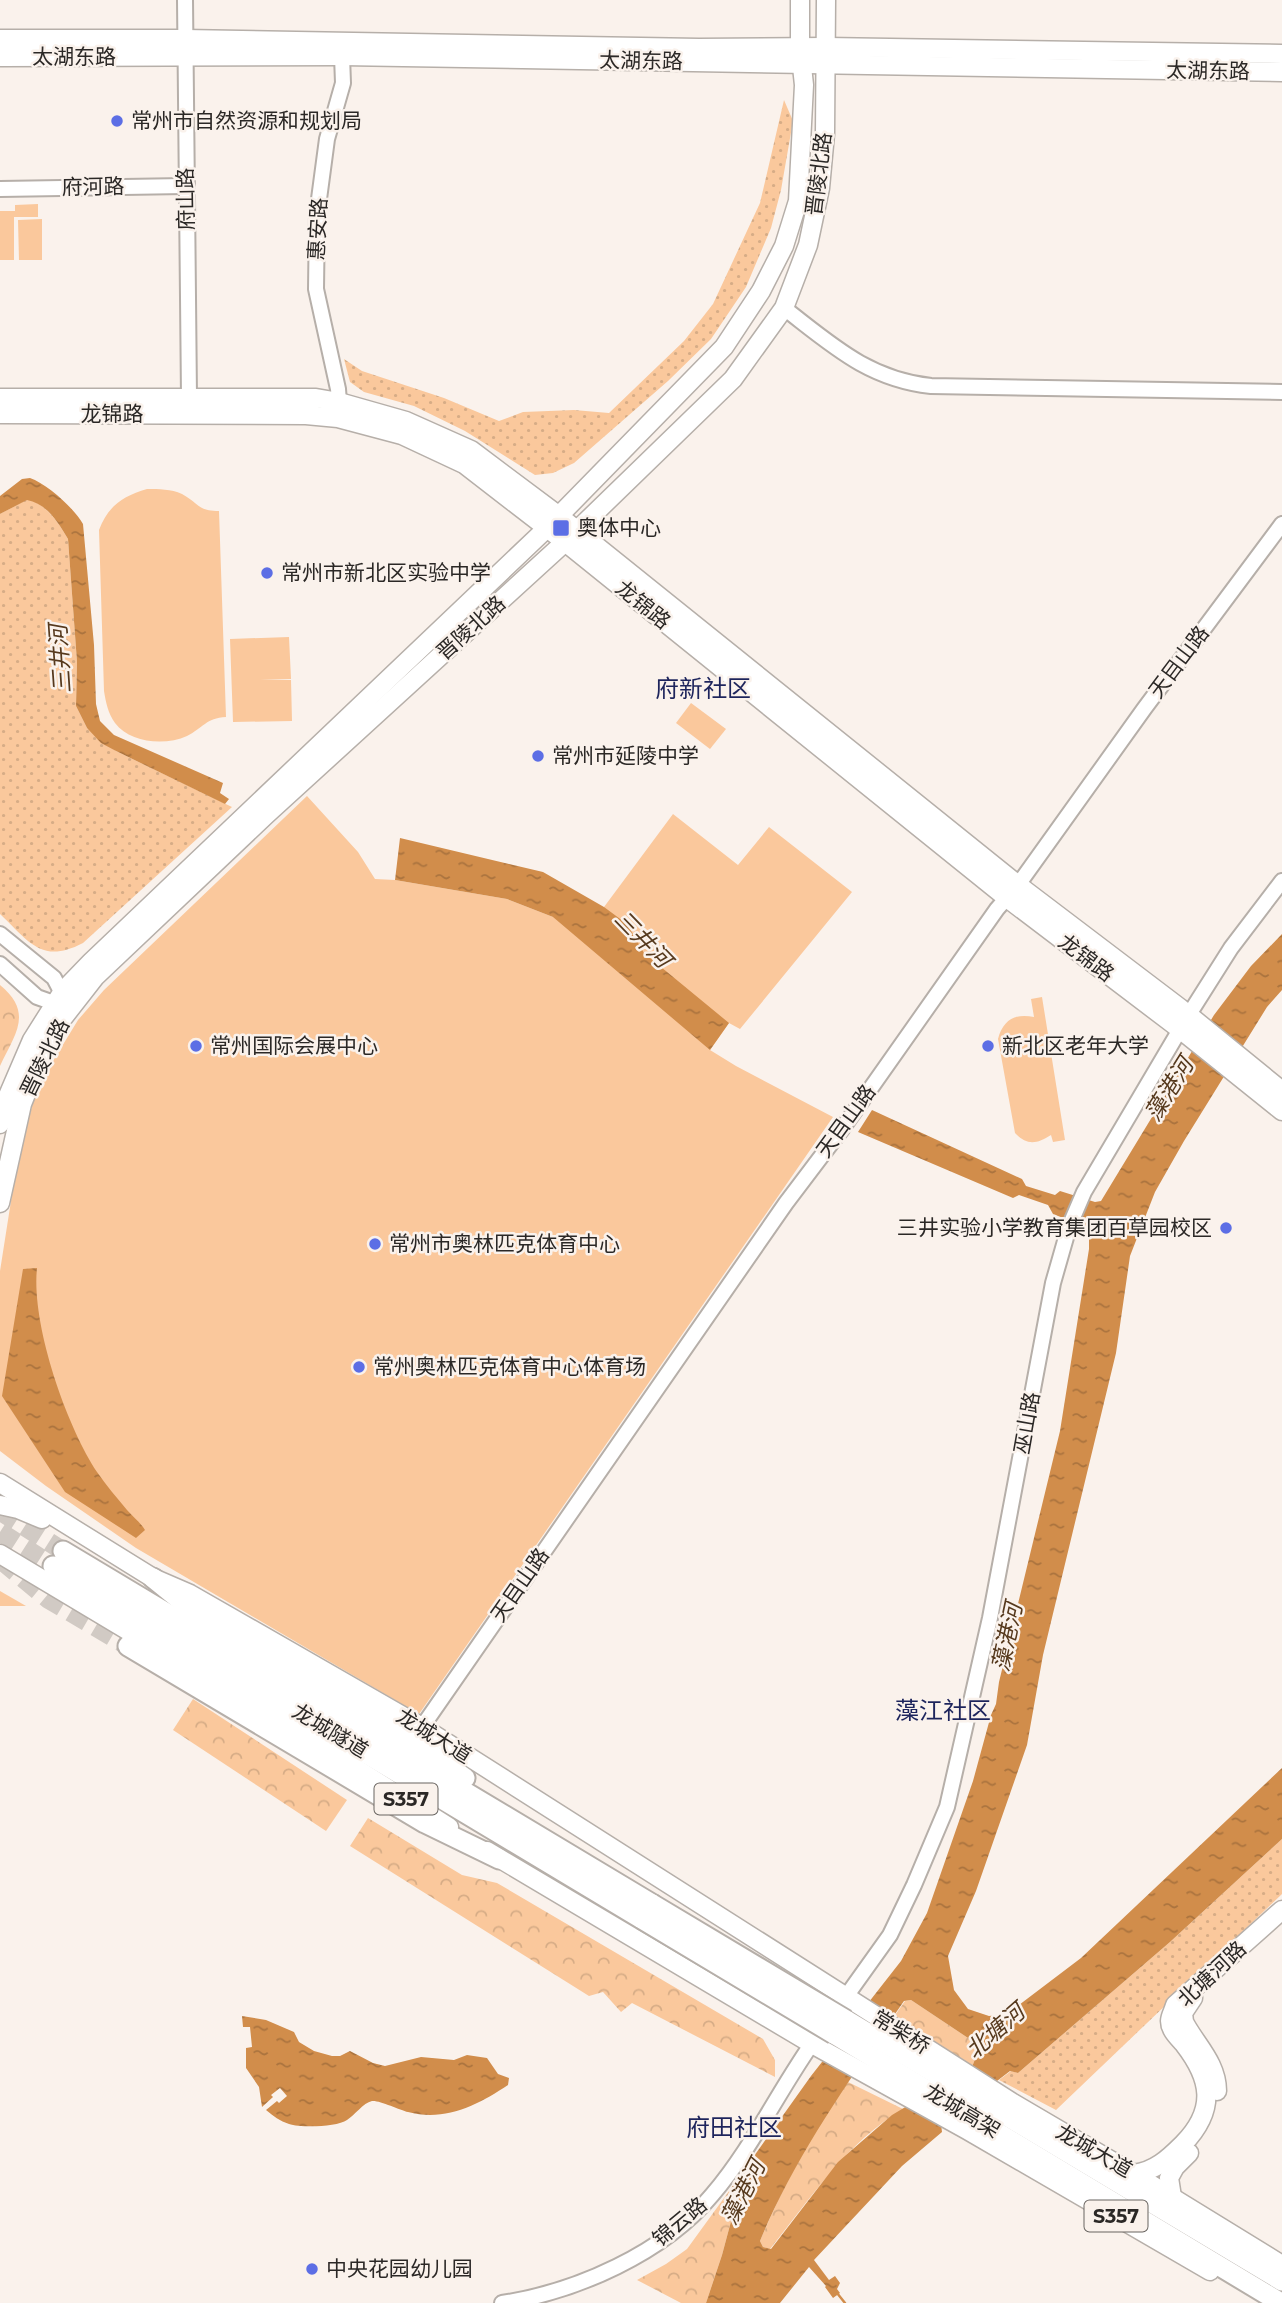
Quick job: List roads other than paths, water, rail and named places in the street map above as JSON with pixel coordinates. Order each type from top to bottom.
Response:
[{"type":"highway","name":"龙城隧道","points":[[58,1558],[647,1911]]},
{"type":"highway","points":[[153,1578],[195,1612],[424,1749],[647,1911]]},
{"type":"highway","points":[[128,1646],[425,1824],[499,1859]]},
{"type":"highway","points":[[269,1715],[370,1767],[566,1885],[647,1911]]},
{"type":"highway","name":"龙城高架","points":[[647,1911],[1282,2281]]},
{"type":"highway","name":"龙城高架","points":[[647,1911],[1281,2303]]},
{"type":"main road","name":"晋陵北路","points":[[0,1124],[7,1098],[32,1040],[100,953],[553,522],[724,347],[761,291],[784,246],[798,201],[804,85],[800,0]]},
{"type":"main road","name":"晋陵北路","points":[[0,1203],[22,1104],[63,1002],[94,977],[570,536],[733,379],[784,308],[808,245],[816,215],[825,134],[826,0]]},
{"type":"main road","name":"太湖东路","points":[[0,39],[185,39],[802,56]]},
{"type":"main road","name":"太湖东路","points":[[0,57],[1282,54]]},
{"type":"main road","name":"太湖东路","points":[[826,55],[1282,72]]},
{"type":"main road","name":"龙锦路","points":[[0,398],[316,398],[406,421],[471,450],[570,536],[1013,891],[1237,1065]]},
{"type":"main road","name":"龙锦路","points":[[0,414],[293,415],[338,418],[401,435],[464,464],[553,522]]},
{"type":"main road","points":[[1237,1065],[1282,1091]]},
{"type":"main road","points":[[1237,1065],[1282,1111]]},
{"type":"main road","name":"龙城大道","points":[[0,1483],[153,1578],[190,1594],[422,1727],[853,2001]]},
{"type":"main road","points":[[0,1505],[18,1509],[85,1536]]},
{"type":"main road","name":"S357","points":[[0,1554],[365,1773],[499,1859],[818,2047],[1265,2303]]},
{"type":"main road","points":[[0,1570],[60,1591]]},
{"type":"main road","name":"北塘河路","points":[[1134,2174],[1148,2172],[1159,2166],[1176,2151],[1199,2123],[1206,2108],[1207,2091],[1203,2073],[1174,2032],[1170,2020],[1175,2006],[1282,1910]]},
{"type":"main road","name":"北塘河路","points":[[1172,2197],[1169,2178],[1214,2117],[1217,2099],[1217,2080],[1213,2066],[1189,2031],[1183,2013],[1202,1990],[1282,1920]]},
{"type":"main road","name":"常柴桥","points":[[853,2001],[1013,2103]]},
{"type":"main road","name":"龙城大道","points":[[1013,2103],[1282,2265]]},
{"type":"street","name":"府山路","points":[[185,0],[189,397]]},
{"type":"street","name":"惠安路","points":[[339,402],[316,289],[317,227],[327,139],[343,83],[342,56]]},
{"type":"street","name":"府河路","points":[[0,189],[186,186]]},
{"type":"street","points":[[784,308],[842,353],[886,377],[908,383],[945,386],[1282,392]]},
{"type":"street","name":"天目山路","points":[[422,1727],[786,1203],[842,1129],[997,909],[1013,891],[1282,524]]},
{"type":"street","name":"巫山路","points":[[853,2001],[890,1936],[947,1807],[990,1618],[1053,1283],[1069,1227],[1084,1192],[1191,1027],[1231,948],[1282,881]]},
{"type":"street","points":[[0,934],[54,978],[63,1002]]},
{"type":"street","points":[[16,978],[28,979],[35,972],[33,961]]},
{"type":"street","points":[[0,964],[37,997],[63,1002]]},
{"type":"street","name":"锦云路","points":[[502,2303],[541,2295],[615,2267],[648,2249],[682,2225],[712,2196],[853,2001]]},
{"type":"water","points":[[30,478],[60,497],[83,524],[94,645],[96,704],[100,721],[114,735],[223,783],[220,793],[229,799],[225,804],[101,743],[87,728],[76,706],[77,662],[68,539],[51,515],[34,502],[27,500],[0,514],[0,496],[22,479]]},
{"type":"water","points":[[400,838],[543,872],[604,907],[627,924],[644,953],[729,1023],[710,1050],[553,917],[507,899],[395,880]]},
{"type":"water","points":[[1282,934],[1282,990],[1267,1007],[1184,1141],[1155,1192],[1130,1256],[1116,1353],[1043,1655],[1027,1745],[976,1891],[948,1956],[954,1990],[968,2009],[989,2016],[1007,2014],[1081,1958],[1282,1768],[1282,1839],[1170,1942],[1018,2073],[1010,2071],[941,2124],[942,2132],[902,2166],[814,2260],[829,2280],[835,2276],[840,2283],[837,2289],[840,2293],[833,2298],[809,2267],[780,2303],[706,2303],[737,2199],[732,2187],[811,2076],[901,1961],[927,1913],[973,1781],[996,1704],[999,1682],[1060,1431],[1089,1249],[1086,1227],[1053,1214],[1048,1205],[1019,1195],[1013,1198],[858,1132],[872,1110],[1022,1179],[1026,1186],[1055,1195],[1060,1191],[1095,1202],[1101,1201],[1214,1015],[1251,966]],"holes":[[[911,2000],[971,2040],[977,2054],[972,2067],[892,2115],[838,2162],[771,2249],[763,2247],[760,2241],[774,2209],[807,2147],[904,2001]]]},
{"type":"water","points":[[37,1268],[39,1317],[63,1402],[97,1472],[145,1530],[136,1538],[65,1492],[2,1396],[23,1269]]},
{"type":"water","points":[[242,2016],[266,2020],[294,2032],[299,2042],[314,2051],[340,2056],[350,2051],[385,2066],[421,2057],[454,2060],[467,2055],[487,2058],[498,2074],[509,2078],[508,2085],[473,2105],[448,2113],[422,2115],[372,2101],[350,2118],[335,2124],[289,2124],[266,2110],[287,2096],[280,2088],[262,2107],[259,2087],[246,2068],[246,2048],[252,2047],[250,2027],[243,2027]]},
{"type":"waterway","points":[[837,2293],[845,2303]]},
{"type":"tunnel","points":[[0,1511],[63,1551]]},
{"type":"tunnel","points":[[0,1532],[53,1566]]},
{"type":"tunnel","points":[[1,1560],[48,1599],[128,1646]]},
{"type":"place","name":"常州市自然资源和规划局","points":[[117,121]]},
{"type":"place","name":"奥体中心","points":[[561,528]]},
{"type":"place","name":"常州市新北区实验中学","points":[[267,573]]},
{"type":"place","name":"常州市延陵中学","points":[[538,756]]},
{"type":"place","name":"常州国际会展中心","points":[[196,1046]]},
{"type":"place","name":"新北区老年大学","points":[[988,1046]]},
{"type":"place","name":"三井实验小学教育集团百草园校区","points":[[1226,1228]]},
{"type":"place","name":"常州市奥林匹克体育中心","points":[[375,1244]]},
{"type":"place","name":"常州奥林匹克体育中心体育场","points":[[359,1367]]},
{"type":"place","name":"中央花园幼儿园","points":[[312,2269]]},
{"type":"district","name":"府新社区","points":[[703,689]]},
{"type":"district","name":"藻江社区","points":[[943,1711]]},
{"type":"district","name":"府田社区","points":[[734,2128]]},
{"type":"water label","name":"三井河","points":[[60,659]]},
{"type":"water label","name":"三井河","points":[[643,939]]},
{"type":"water label","name":"藻港河","points":[[1169,1089]]},
{"type":"water label","name":"藻港河","points":[[1007,1637]]},
{"type":"water label","name":"北塘河","points":[[995,2031]]},
{"type":"water label","name":"藻港河","points":[[743,2192]]}]
